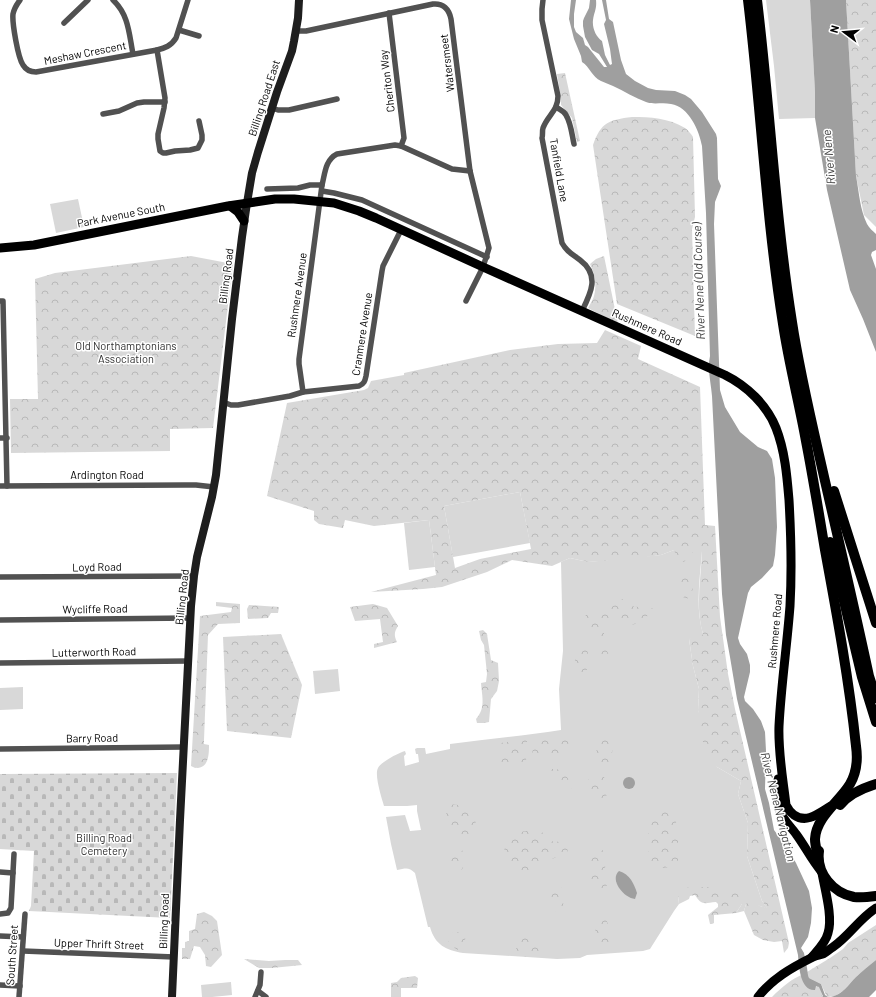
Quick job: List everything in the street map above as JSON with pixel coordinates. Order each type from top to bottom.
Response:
[{"type":"highway","points":[[748,0],[770,231],[783,326],[806,443],[849,689],[857,755],[854,775],[849,785],[823,817],[816,832],[815,839],[821,872],[830,884],[844,894],[861,898],[876,896]]},
{"type":"highway","points":[[757,0],[763,46],[770,139],[778,216],[785,277],[797,355],[869,676],[876,698]]},
{"type":"highway","points":[[806,443],[862,677],[876,722]]},
{"type":"highway","points":[[819,454],[831,484],[876,622]]},
{"type":"highway","points":[[818,857],[824,828],[834,812],[844,800],[869,786],[876,784]]},
{"type":"main road","name":"Rushmere Road","points":[[247,203],[284,199],[320,201],[334,203],[359,211],[722,373],[745,387],[764,407],[776,428],[784,457],[788,484],[791,538],[790,605],[779,728],[780,756],[786,805],[789,811],[796,816],[805,819],[844,800]]},
{"type":"main road","name":"Park Avenue South","points":[[0,248],[34,245],[247,203]]},
{"type":"main road","points":[[230,206],[238,212],[244,221]]},
{"type":"main road","name":"Rushmere Road","points":[[780,756],[778,773],[778,804],[780,811],[821,872]]},
{"type":"main road","points":[[810,958],[821,946],[829,933],[830,916],[821,872]]},
{"type":"main road","points":[[758,997],[764,988],[778,976],[796,965],[834,947],[859,921],[876,908]]},
{"type":"street","name":"Meshaw Crescent","points":[[20,0],[15,7],[13,14],[13,26],[21,62],[26,69],[36,72],[167,47],[172,44],[176,38],[188,0]]},
{"type":"street","points":[[64,23],[88,0]]},
{"type":"street","points":[[113,0],[121,8],[124,15],[133,54]]},
{"type":"street","name":"Billing Road East","points":[[247,203],[254,166],[292,51],[296,31],[299,0]]},
{"type":"street","name":"Tanfield Lane","points":[[543,0],[542,20],[558,102],[543,129],[542,138],[562,242],[565,249],[586,265],[592,281],[591,290],[582,311]]},
{"type":"street","name":"Watersmeet","points":[[296,31],[306,31],[438,4],[447,9],[450,14],[470,171],[489,245],[487,257],[483,267],[466,301]]},
{"type":"street","name":"Cheriton Way","points":[[389,14],[404,138],[401,146]]},
{"type":"street","points":[[179,30],[199,36]]},
{"type":"street","points":[[157,50],[165,95],[165,102],[158,134],[160,151],[166,153],[198,148],[202,140],[198,121]]},
{"type":"street","points":[[272,108],[284,111],[337,99]]},
{"type":"street","points":[[103,114],[119,111],[144,102],[165,102]]},
{"type":"street","points":[[556,107],[563,111],[566,115],[569,135],[574,144]]},
{"type":"street","name":"Rushmere Avenue","points":[[303,392],[299,359],[320,201],[328,161],[337,154],[391,145],[401,146]]},
{"type":"street","points":[[401,146],[452,169],[470,171]]},
{"type":"street","points":[[267,189],[301,188],[310,185],[342,194],[368,203],[487,257]]},
{"type":"street","name":"Billing Road","points":[[172,997],[190,618],[194,576],[214,487],[232,318],[247,203]]},
{"type":"street","name":"Cranmere Avenue","points":[[303,392],[359,386],[365,382],[383,266],[401,230]]},
{"type":"street","points":[[2,301],[3,393],[7,438],[7,486]]},
{"type":"street","points":[[223,402],[231,405],[238,405],[290,396],[303,392]]},
{"type":"street","points":[[0,438],[7,438]]},
{"type":"street","name":"Ardington Road","points":[[0,486],[196,485],[214,487]]},
{"type":"street","name":"Loyd Road","points":[[0,577],[194,576]]},
{"type":"street","name":"Wycliffe Road","points":[[0,620],[190,618]]},
{"type":"street","name":"Lutterworth Road","points":[[0,663],[188,661]]},
{"type":"street","name":"Barry Road","points":[[0,749],[184,747]]},
{"type":"street","points":[[0,914],[8,914],[11,908],[14,854]]},
{"type":"street","points":[[0,872],[13,873]]},
{"type":"street","name":"South Street","points":[[20,997],[25,914]]},
{"type":"street","points":[[0,936],[24,937]]},
{"type":"street","name":"Upper Thrift Street","points":[[23,951],[174,957]]},
{"type":"street","points":[[260,972],[260,984],[257,994],[266,997]]},
{"type":"street","points":[[0,985],[20,986]]},
{"type":"green space","points":[[766,0],[810,0],[815,118],[779,119]]},
{"type":"green space","points":[[846,0],[876,0],[876,227],[864,215],[856,176]]},
{"type":"green space","points":[[565,73],[580,141],[577,142],[572,118],[561,105],[557,74]]},
{"type":"green space","points":[[632,117],[666,120],[685,128],[693,137],[695,217],[692,229],[695,336],[617,304],[593,145],[599,131],[607,124],[617,119]]},
{"type":"green space","points":[[78,199],[84,227],[56,233],[50,204]]},
{"type":"green space","name":"Old Northamptonians Association","points":[[191,256],[233,264],[213,428],[170,429],[170,451],[11,453],[10,399],[38,399],[35,279],[55,273]]},
{"type":"green space","points":[[604,256],[618,324],[588,308],[594,298],[595,292],[594,276],[590,264],[596,259]]},
{"type":"green space","points":[[605,330],[641,346],[638,359],[700,387],[705,525],[715,526],[720,617],[728,674],[789,943],[788,948],[784,953],[782,941],[774,942],[763,940],[754,935],[744,911],[746,904],[750,901],[767,908],[762,901],[747,856],[748,823],[738,794],[741,781],[717,767],[705,755],[698,710],[699,689],[693,666],[689,639],[694,636],[700,637],[703,634],[699,614],[702,551],[694,551],[684,562],[677,558],[674,550],[661,555],[632,559],[588,562],[570,558],[552,566],[512,560],[487,572],[442,587],[371,592],[436,575],[429,520],[374,526],[345,520],[343,528],[319,524],[314,520],[314,511],[267,496],[287,403],[364,390],[368,388],[371,381],[404,375],[404,373],[510,350],[558,344],[597,343]],"holes":[[[520,492],[531,549],[480,559],[455,568],[444,506]]]},
{"type":"green space","points":[[520,492],[530,543],[453,557],[444,506]]},
{"type":"green space","points":[[429,520],[435,567],[409,570],[404,523]]},
{"type":"green space","points":[[674,550],[702,551],[699,582],[699,613],[703,634],[700,638],[689,639],[693,666],[699,689],[698,710],[717,767],[741,781],[738,794],[748,823],[747,856],[762,901],[768,909],[746,904],[744,911],[736,913],[742,904],[741,891],[678,896],[679,904],[650,949],[643,951],[587,955],[580,958],[557,959],[463,953],[442,946],[435,938],[430,927],[428,927],[415,873],[407,868],[397,870],[386,817],[405,815],[410,831],[421,830],[417,805],[384,806],[377,776],[378,768],[382,763],[405,751],[405,766],[419,762],[418,754],[416,754],[415,749],[417,748],[425,748],[426,754],[450,749],[450,744],[561,730],[559,689],[563,651],[561,562],[570,558],[588,562],[661,555]]},
{"type":"green space","points":[[681,575],[685,575],[690,578],[693,584],[691,595],[687,599],[681,596]]},
{"type":"green space","points":[[622,599],[629,601],[634,607],[650,606],[653,609],[648,613],[647,617],[639,623],[631,625],[618,618],[602,623],[601,626],[604,629],[604,635],[601,638],[596,639],[591,635],[592,629],[583,619],[586,615],[596,615],[615,605]]},
{"type":"green space","points":[[216,602],[240,604],[240,623],[218,624],[208,635],[204,744],[209,745],[209,752],[208,759],[204,765],[197,768],[191,766],[200,616],[231,612],[232,608],[216,606]]},
{"type":"green space","points":[[373,604],[387,608],[398,626],[395,634],[397,642],[374,648],[374,644],[383,642],[380,619],[355,621],[350,607]]},
{"type":"green space","points":[[249,605],[279,607],[278,613],[271,613],[268,618],[248,619],[247,609]]},
{"type":"green space","points":[[483,630],[487,634],[491,660],[498,663],[499,681],[497,691],[491,699],[489,722],[477,723],[476,719],[482,706],[481,683],[486,682],[487,674],[484,645],[479,631]]},
{"type":"green space","points":[[281,634],[302,685],[291,738],[227,731],[223,637]]},
{"type":"green space","points":[[583,644],[587,648],[589,660],[586,673],[580,678],[574,668],[576,652]]},
{"type":"green space","points":[[601,645],[608,646],[607,651],[609,655],[607,657],[602,657],[599,654]]},
{"type":"green space","points":[[338,669],[340,691],[315,694],[313,671]]},
{"type":"green space","points":[[23,687],[23,709],[0,710],[0,688]]},
{"type":"green space","points":[[561,736],[567,738],[569,745],[568,755],[563,759],[552,756],[549,750],[532,761],[533,740]]},
{"type":"green space","points":[[606,736],[613,737],[616,741],[612,752],[614,766],[607,767],[599,764],[595,754],[601,740]]},
{"type":"green space","points":[[527,739],[526,762],[517,765],[511,762],[505,766],[499,759],[501,743]]},
{"type":"green space","points":[[549,769],[557,769],[567,777],[572,786],[570,792],[565,791],[559,782],[548,775]]},
{"type":"green space","points":[[598,772],[607,780],[610,793],[601,799],[592,793],[588,778]]},
{"type":"green space","name":"Billing Road Cemetery","points":[[177,773],[170,918],[29,911],[31,906],[34,851],[0,849],[0,774]]},
{"type":"green space","points":[[449,804],[468,806],[474,815],[476,824],[471,834],[462,839],[448,822],[446,812]]},
{"type":"green space","points":[[658,807],[669,810],[675,814],[678,838],[678,865],[664,868],[650,861],[647,844],[650,816]]},
{"type":"green space","points":[[534,830],[542,832],[548,841],[561,842],[568,848],[567,854],[543,862],[535,872],[522,872],[510,864],[504,852],[506,839],[519,832]]},
{"type":"green space","points":[[460,846],[465,860],[464,865],[460,873],[451,872],[446,864],[451,847]]},
{"type":"green space","points":[[592,848],[599,848],[608,854],[605,868],[607,889],[599,890],[591,885],[590,870]]},
{"type":"green space","points":[[557,886],[562,888],[563,903],[561,912],[555,911],[551,900],[553,892]]},
{"type":"green space","points":[[711,887],[741,891],[744,896],[742,904],[736,913],[714,915],[714,923],[710,924],[708,915],[718,907],[716,902],[702,902],[695,895],[690,896],[689,899],[679,904],[678,889]]},
{"type":"green space","points":[[204,912],[212,916],[217,921],[222,955],[211,967],[206,966],[205,955],[200,947],[194,946],[190,959],[182,959],[182,948],[185,948],[185,942],[189,941],[189,931],[195,929],[197,914]]},
{"type":"green space","points":[[605,918],[609,926],[610,933],[606,948],[599,945],[594,939],[596,926],[599,919]]},
{"type":"green space","points":[[876,925],[876,960],[857,976],[843,991],[835,996],[828,997],[821,984],[809,978],[807,972],[830,958],[843,949],[848,943]]},
{"type":"green space","points":[[460,932],[466,937],[462,948],[458,950],[449,945],[448,939],[452,933]]},
{"type":"green space","points":[[532,935],[540,940],[541,951],[538,957],[527,957],[520,955],[516,949],[523,937]]},
{"type":"green space","points":[[244,959],[269,961],[298,960],[302,965],[259,968]]},
{"type":"green space","points":[[804,974],[807,980],[820,985],[823,993],[822,997],[772,997],[795,978]]},
{"type":"green space","points":[[415,976],[418,978],[417,988],[401,988],[401,997],[391,997],[391,983],[397,982],[401,978]]},
{"type":"green space","points":[[231,982],[232,995],[202,997],[201,985]]},
{"type":"water","points":[[571,0],[576,0],[574,27],[576,32],[583,38],[585,45],[604,67],[607,67],[599,54],[592,50],[585,37],[583,21],[589,8],[590,0],[596,0],[593,26],[596,35],[602,41],[605,55],[610,65],[612,64],[604,24],[606,20],[602,0],[606,0],[609,19],[613,22],[621,60],[626,74],[648,88],[675,91],[691,99],[702,112],[716,134],[718,179],[721,186],[715,202],[714,224],[720,390],[725,407],[740,432],[758,447],[767,451],[772,459],[775,478],[777,527],[773,566],[751,587],[748,593],[738,638],[747,654],[750,665],[750,672],[744,697],[745,701],[753,709],[761,721],[765,732],[765,789],[774,830],[788,849],[809,891],[812,908],[811,923],[808,937],[801,948],[804,953],[808,975],[809,978],[821,984],[825,995],[828,997],[822,997],[823,996],[819,987],[817,986],[815,990],[810,989],[803,982],[801,977],[798,955],[737,699],[726,635],[722,594],[712,396],[709,371],[710,356],[706,213],[701,140],[696,126],[688,114],[677,106],[668,103],[646,102],[595,77],[582,62],[574,39],[569,19]]},
{"type":"water","name":"River Nene","points":[[810,0],[846,0],[856,176],[861,207],[865,219],[869,227],[876,234],[876,250],[872,252],[871,255],[876,269],[876,352],[850,290],[827,190],[815,118]]},
{"type":"water","points":[[631,777],[634,778],[634,788],[627,789],[624,788],[623,781],[624,778]]},
{"type":"water","points":[[619,871],[626,874],[633,883],[637,893],[635,899],[626,895],[619,888],[616,875]]},
{"type":"water","points":[[876,960],[876,990],[869,997],[831,997],[842,992],[858,975]]},
{"type":"water label","name":"River Nene (Old Course)","points":[[699,281]]},
{"type":"water label","name":"River Nene Navigation","points":[[778,807]]}]
